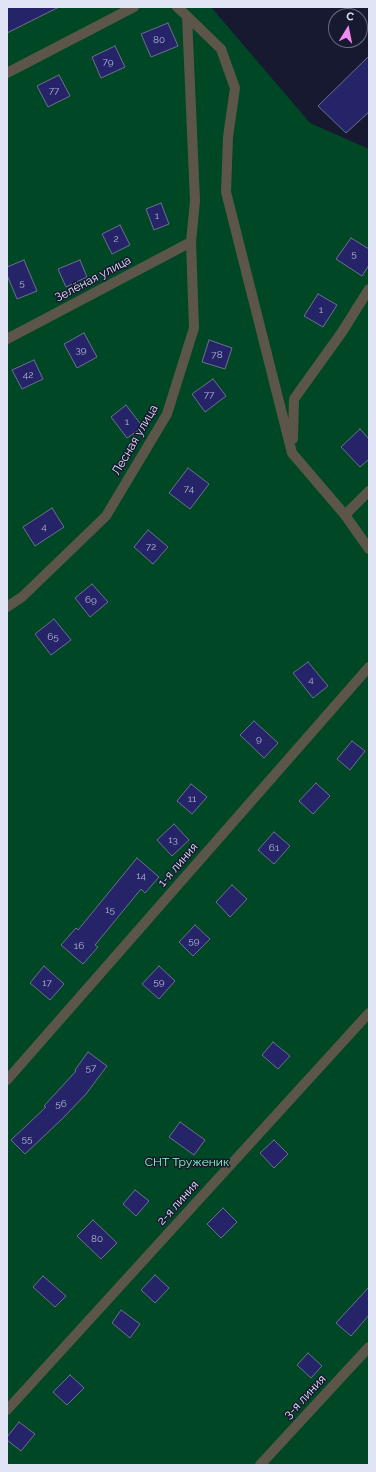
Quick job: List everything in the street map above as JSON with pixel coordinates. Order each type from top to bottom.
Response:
[{"type":"street","points":[[7,73],[134,7]]},
{"type":"street","points":[[177,7],[221,49],[235,88],[228,137],[226,192],[292,453],[345,515],[369,549]]},
{"type":"street","name":"Лесная улица","points":[[7,607],[22,596],[106,516],[167,414],[194,328],[191,242],[195,201],[187,16]]},
{"type":"street","name":"Зелёная улица","points":[[7,339],[191,242]]},
{"type":"street","points":[[292,453],[294,399],[342,332],[369,289]]},
{"type":"street","points":[[345,515],[369,491]]},
{"type":"street","name":"1-я линия","points":[[7,1080],[369,667]]},
{"type":"street","name":"2-я линия","points":[[7,1410],[369,1013]]},
{"type":"street","name":"3-я линия","points":[[260,1465],[369,1346]]},
{"type":"green space","name":"СНТ Труженик","points":[[7,7],[211,7],[310,123],[369,149],[369,1465],[7,1465]]},
{"type":"building","points":[[7,7],[59,7],[7,33]]},
{"type":"building","points":[[168,23],[178,46],[151,57],[141,34]]},
{"type":"building","points":[[115,46],[125,67],[101,78],[92,57]]},
{"type":"building","points":[[369,56],[369,112],[346,133],[318,106]]},
{"type":"building","points":[[59,75],[70,96],[48,107],[37,86]]},
{"type":"building","points":[[161,203],[169,224],[154,230],[146,209]]},
{"type":"building","points":[[120,225],[130,245],[112,254],[102,234]]},
{"type":"building","points":[[351,238],[369,249],[369,265],[362,276],[336,259]]},
{"type":"building","points":[[24,260],[37,291],[17,299],[7,275],[7,267]]},
{"type":"building","points":[[80,260],[87,277],[66,287],[58,269]]},
{"type":"building","points":[[318,294],[337,305],[323,327],[304,316]]},
{"type":"building","points":[[84,333],[97,357],[77,368],[64,344]]},
{"type":"building","points":[[209,340],[232,348],[225,369],[202,362]]},
{"type":"building","points":[[34,360],[43,379],[22,389],[12,370]]},
{"type":"building","points":[[213,379],[226,396],[205,412],[192,394]]},
{"type":"building","points":[[126,405],[143,427],[127,438],[111,417]]},
{"type":"building","points":[[360,429],[369,439],[369,459],[360,467],[341,447]]},
{"type":"building","points":[[188,468],[209,484],[190,509],[169,493]]},
{"type":"building","points":[[52,508],[64,527],[35,546],[23,527]]},
{"type":"building","points":[[148,530],[168,547],[153,564],[134,547]]},
{"type":"building","points":[[92,584],[108,602],[90,617],[75,598]]},
{"type":"building","points":[[54,619],[71,640],[51,655],[35,634]]},
{"type":"building","points":[[308,662],[328,686],[313,698],[293,673]]},
{"type":"building","points":[[254,721],[278,743],[264,758],[240,735]]},
{"type":"building","points":[[352,741],[365,751],[350,770],[337,759]]},
{"type":"building","points":[[316,783],[330,796],[313,814],[299,801]]},
{"type":"building","points":[[191,784],[207,797],[192,814],[177,801]]},
{"type":"building","points":[[174,824],[189,840],[172,856],[157,840]]},
{"type":"building","points":[[274,832],[290,846],[274,864],[258,850]]},
{"type":"building","points":[[137,858],[159,877],[145,893],[141,889],[95,945],[98,947],[83,964],[61,945],[76,928],[78,930]]},
{"type":"building","points":[[232,885],[247,899],[230,917],[216,902]]},
{"type":"building","points":[[195,925],[210,939],[193,956],[179,942]]},
{"type":"building","points":[[44,966],[64,984],[50,1000],[30,983]]},
{"type":"building","points":[[159,966],[175,981],[159,999],[142,984]]},
{"type":"building","points":[[273,1042],[290,1056],[278,1069],[262,1055]]},
{"type":"building","points":[[88,1052],[107,1066],[86,1094],[25,1154],[11,1140],[46,1107],[44,1106],[76,1071],[75,1070]]},
{"type":"building","points":[[180,1122],[205,1140],[194,1155],[169,1137]]},
{"type":"building","points":[[274,1140],[288,1154],[274,1168],[260,1153]]},
{"type":"building","points":[[135,1190],[149,1201],[136,1216],[123,1204]]},
{"type":"building","points":[[223,1208],[237,1222],[221,1238],[207,1224]]},
{"type":"building","points":[[93,1220],[117,1243],[101,1259],[77,1236]]},
{"type":"building","points":[[155,1275],[169,1288],[155,1303],[141,1290]]},
{"type":"building","points":[[43,1276],[66,1296],[55,1307],[33,1287]]},
{"type":"building","points":[[369,1287],[369,1315],[351,1336],[336,1323]]},
{"type":"building","points":[[121,1310],[140,1324],[130,1338],[112,1323]]},
{"type":"building","points":[[308,1353],[322,1366],[311,1378],[297,1365]]},
{"type":"building","points":[[70,1375],[84,1388],[67,1405],[53,1392]]},
{"type":"building","points":[[19,1422],[35,1434],[21,1451],[7,1440],[7,1437]]}]
